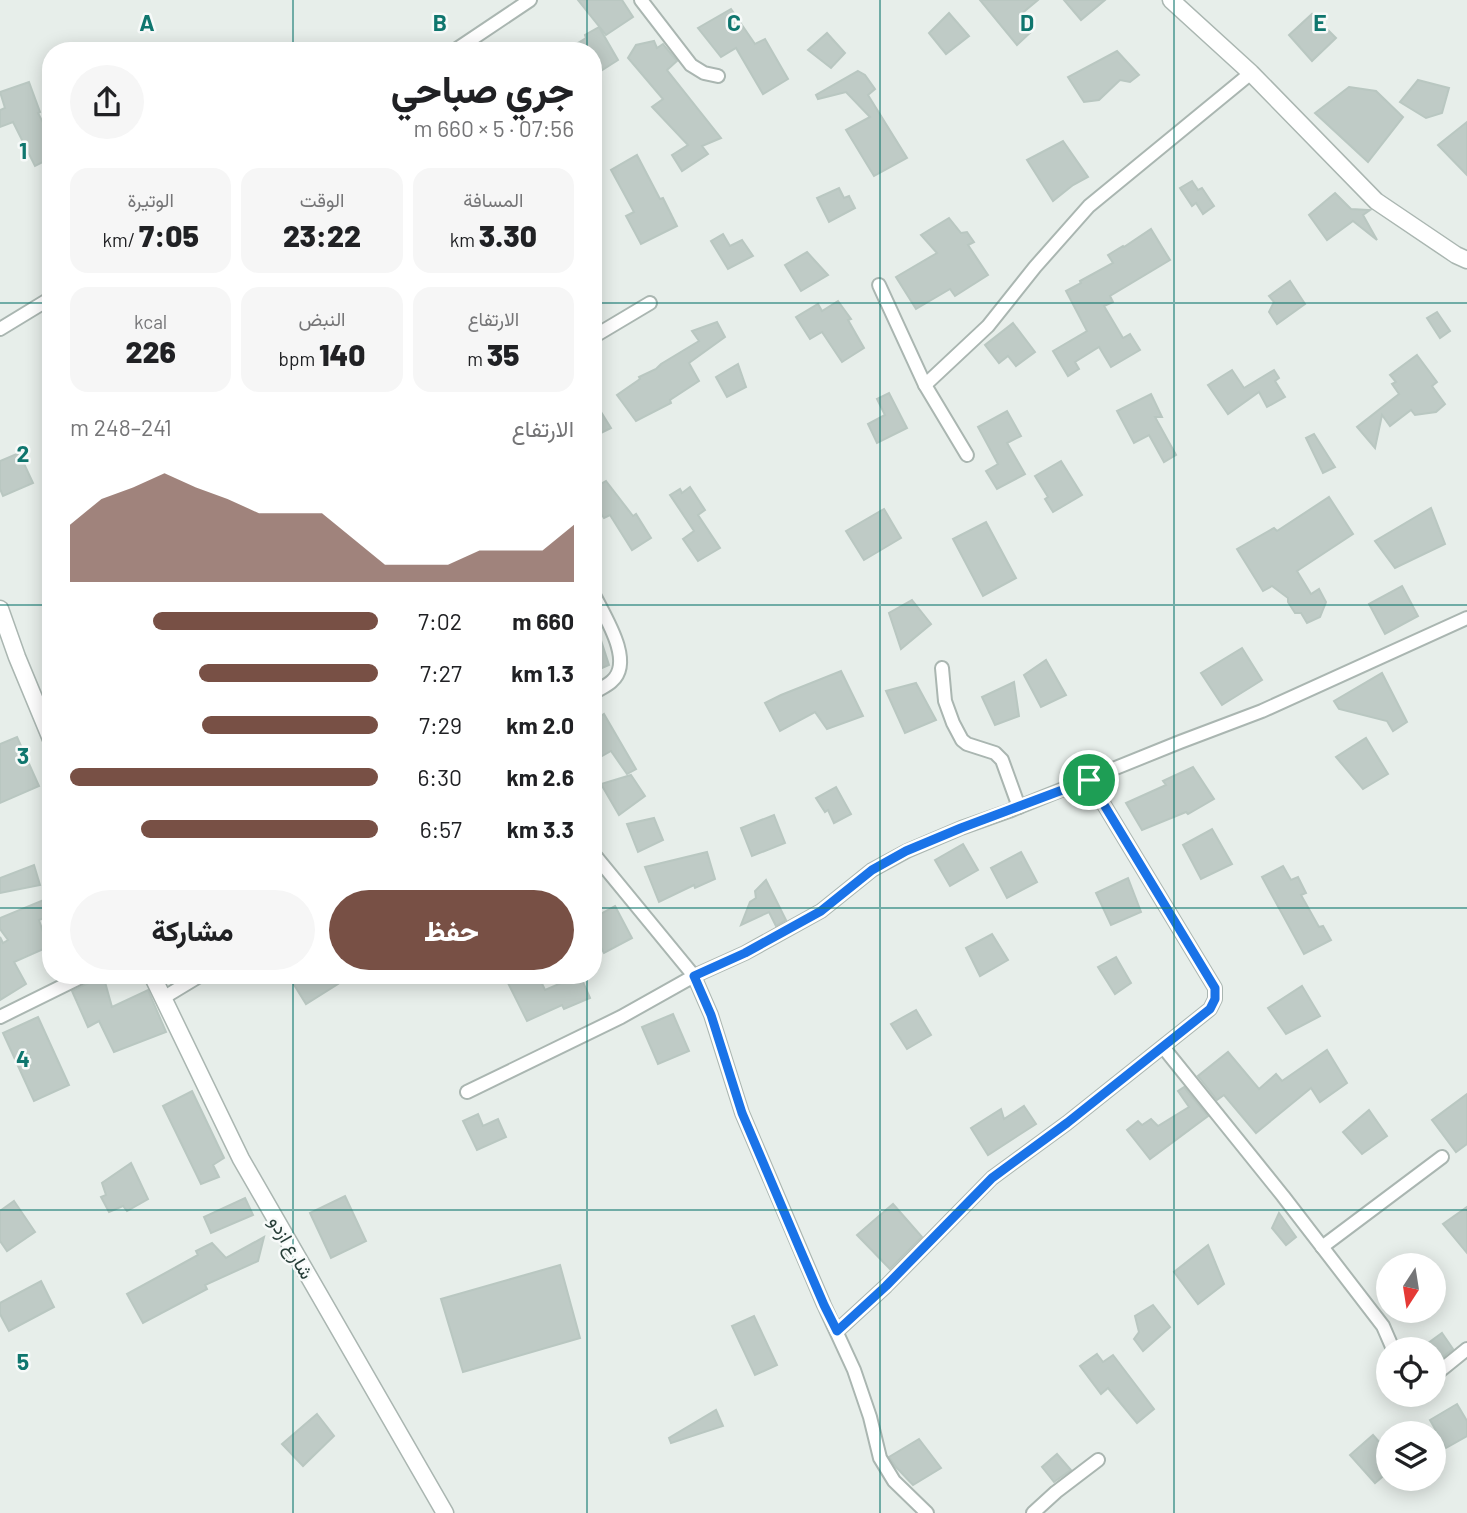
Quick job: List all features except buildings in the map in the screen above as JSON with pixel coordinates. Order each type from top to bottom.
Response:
[{"type":"street","points":[[467,42],[530,0]]},
{"type":"street","points":[[641,0],[691,65],[704,73],[718,76]]},
{"type":"street","points":[[1171,0],[1251,74],[1376,201],[1467,260]]},
{"type":"street","points":[[925,385],[988,326],[1089,206],[1251,74]]},
{"type":"street","points":[[879,285],[925,385],[967,455]]},
{"type":"street","points":[[602,332],[650,303]]},
{"type":"street","points":[[0,330],[42,304]]},
{"type":"street","points":[[0,609],[16,657],[42,717]]},
{"type":"street","points":[[602,612],[620,649],[621,664],[615,680],[602,688]]},
{"type":"street","points":[[467,1092],[621,1017],[694,976],[745,953],[821,911],[872,870],[906,851],[1262,711],[1467,618]]},
{"type":"street","points":[[942,668],[945,701],[962,740],[995,753],[1002,761],[1019,807]]},
{"type":"street","points":[[837,1331],[886,1286],[992,1178],[1163,1047],[1210,1009],[1215,999],[1215,988],[1089,780]]},
{"type":"street","points":[[602,864],[694,976],[711,1015],[742,1113],[854,1370],[880,1458],[894,1481],[927,1513]]},
{"type":"street","points":[[0,1017],[67,984]]},
{"type":"street","name":"شارع ازدو","points":[[156,984],[241,1159],[445,1513]]},
{"type":"street","points":[[163,998],[186,984]]},
{"type":"street","points":[[1163,1047],[1283,1196],[1383,1326],[1388,1337]]},
{"type":"street","points":[[1322,1247],[1443,1157]]},
{"type":"street","points":[[1446,1366],[1467,1349]]},
{"type":"street","points":[[1033,1513],[1098,1460]]},
{"type":"route","points":[[1089,780],[1215,988],[1215,999],[1210,1009],[1163,1047],[992,1178],[886,1286],[837,1331],[742,1113],[711,1015],[694,976],[745,953],[821,911],[872,870],[906,851],[1089,780]]}]
